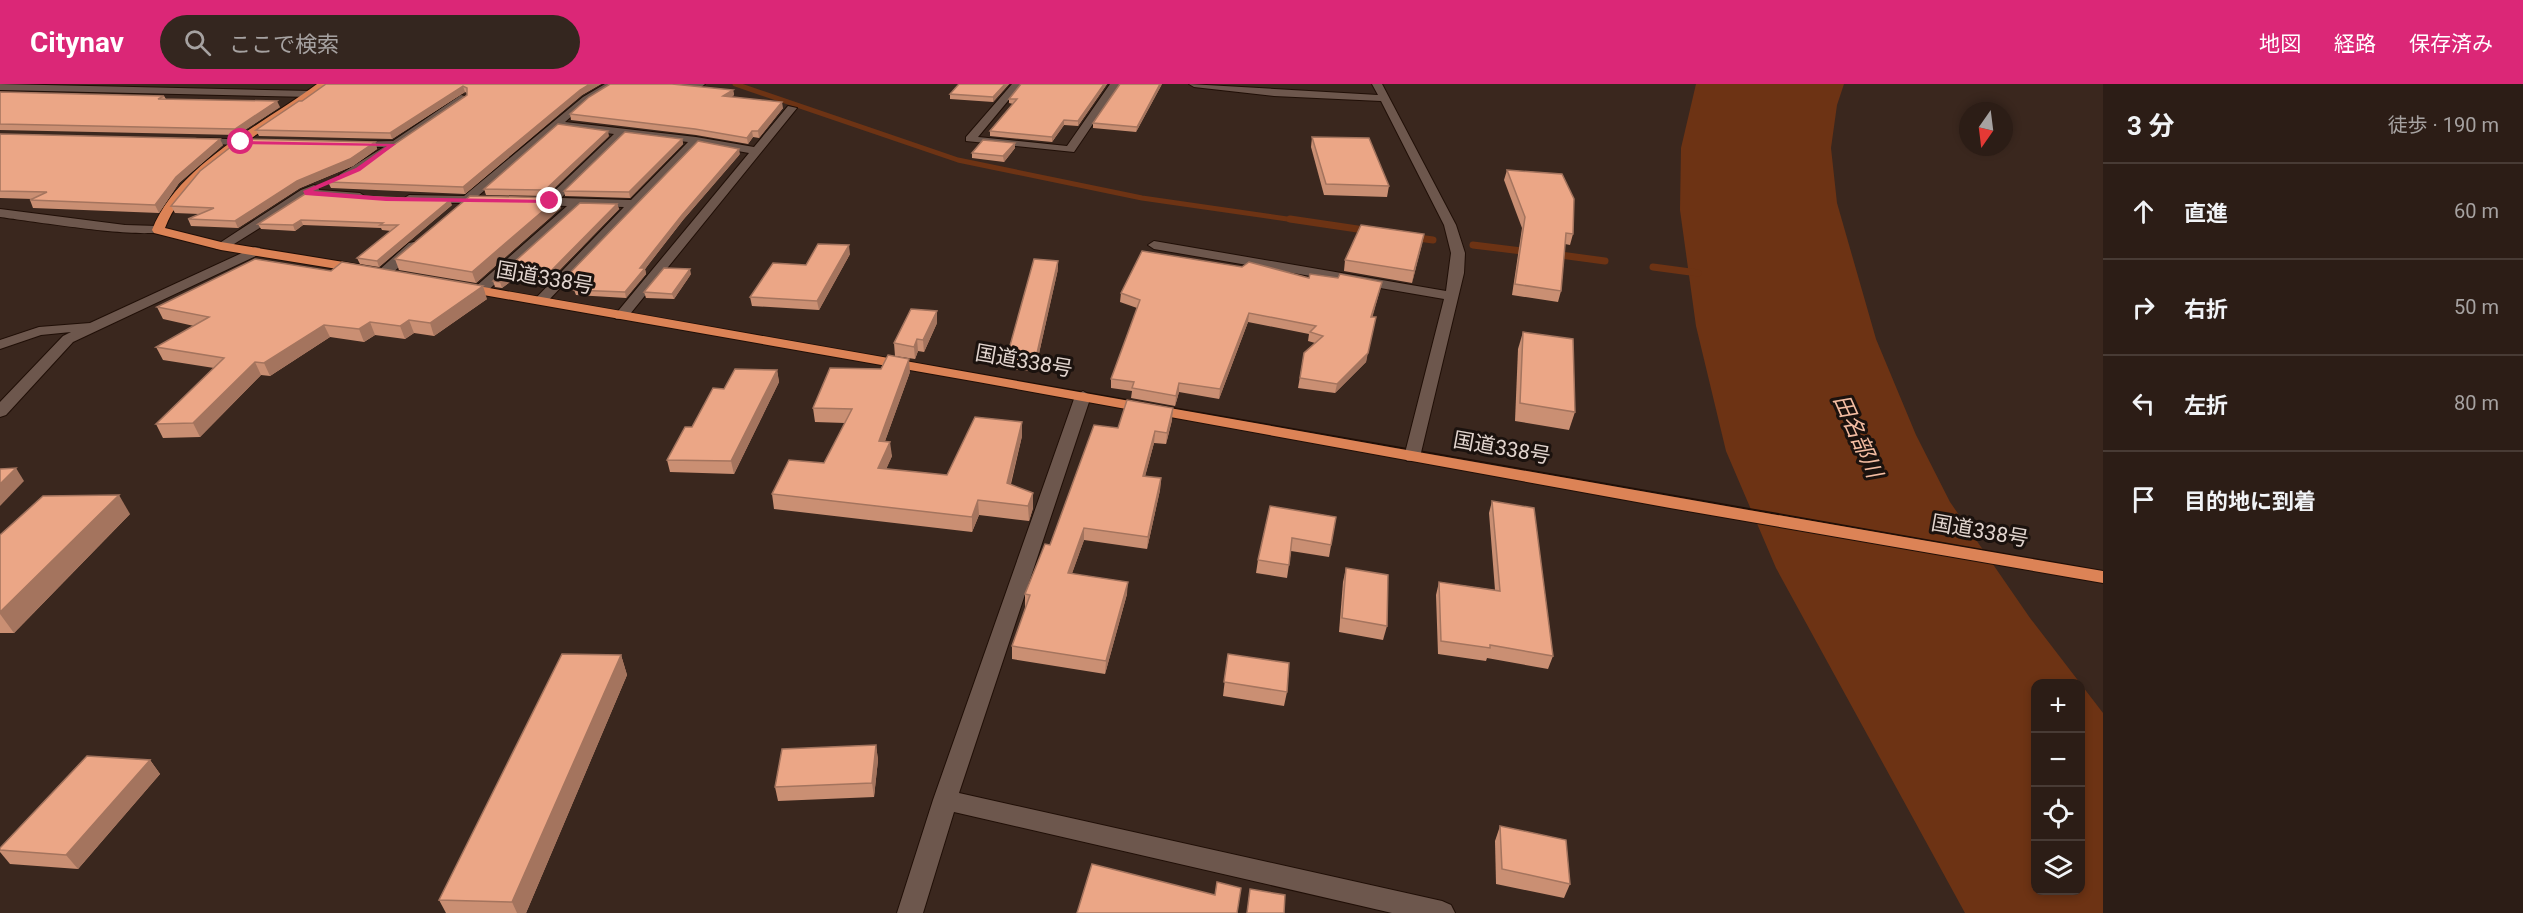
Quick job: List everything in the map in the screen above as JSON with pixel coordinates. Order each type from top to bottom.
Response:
[{"type":"highway","points":[[323,84],[188,183],[169,204],[158,230],[221,246],[405,277]]},
{"type":"highway","name":"国道338号","points":[[447,285],[2103,577]]},
{"type":"street","points":[[451,214],[586,99],[612,84]]},
{"type":"street","points":[[667,84],[695,87],[700,84]]},
{"type":"street","points":[[1017,84],[970,139],[1070,150],[1115,84]]},
{"type":"street","points":[[1194,84],[1274,93],[1384,98]]},
{"type":"street","points":[[1377,84],[1450,225],[1458,253],[1457,273],[1413,457]]},
{"type":"street","points":[[0,87],[311,94]]},
{"type":"street","points":[[221,246],[305,193],[358,170],[464,96]]},
{"type":"street","points":[[621,316],[792,108]]},
{"type":"street","points":[[557,124],[696,140],[758,151]]},
{"type":"street","points":[[550,201],[622,132]]},
{"type":"street","points":[[540,302],[696,140]]},
{"type":"street","points":[[184,141],[264,143]]},
{"type":"street","points":[[335,143],[393,144]]},
{"type":"street","points":[[305,193],[374,198]]},
{"type":"street","points":[[397,199],[503,200]]},
{"type":"street","points":[[527,201],[632,204]]},
{"type":"street","points":[[479,291],[578,202]]},
{"type":"street","points":[[0,213],[125,230],[158,230]]},
{"type":"street","points":[[384,273],[426,236]]},
{"type":"street","points":[[1154,245],[1450,296]]},
{"type":"street","points":[[0,412],[68,339],[255,251]]},
{"type":"street","points":[[0,345],[39,331],[101,324]]},
{"type":"street","points":[[910,913],[945,800],[1083,396]]},
{"type":"street","points":[[945,800],[1442,913]]},
{"type":"water","name":"田名部川","points":[[1696,84],[1844,84],[1837,105],[1831,148],[1837,203],[1876,339],[1916,435],[1950,502],[2030,618],[2077,679],[2031,679],[2031,895],[2085,895],[2085,690],[2103,713],[2103,913],[1965,913],[1776,568],[1726,451],[1696,326],[1680,210],[1681,148]]},
{"type":"building","points":[[326,84],[590,84],[463,187],[328,182],[361,167],[467,95],[467,88],[463,86],[390,133],[256,130]]},
{"type":"building","points":[[610,84],[672,84],[733,90],[723,96],[782,102],[758,131],[752,131],[747,138],[695,129],[570,114],[589,97]]},
{"type":"building","points":[[959,84],[1005,84],[993,97],[950,94]]},
{"type":"building","points":[[1021,84],[1104,84],[1078,121],[1064,120],[1052,137],[990,131],[1017,99],[1009,99]]},
{"type":"building","points":[[1120,84],[1160,84],[1137,127],[1093,123]]},
{"type":"building","points":[[0,92],[164,96],[158,99],[277,101],[235,129],[0,124]]},
{"type":"building","points":[[558,124],[608,131],[545,190],[484,189]]},
{"type":"building","points":[[625,132],[682,139],[629,192],[564,191]]},
{"type":"building","points":[[0,134],[220,139],[176,177],[155,205],[30,200],[47,192],[0,191]]},
{"type":"building","points":[[1312,137],[1369,138],[1389,186],[1326,184]]},
{"type":"building","points":[[241,139],[375,142],[350,159],[297,181],[235,221],[188,219],[214,208],[171,206],[200,171]]},
{"type":"building","points":[[983,140],[1015,143],[1003,156],[972,153]]},
{"type":"building","points":[[698,141],[739,149],[682,215],[640,268],[645,268],[625,292],[574,290],[584,279],[565,278]]},
{"type":"building","points":[[1507,170],[1562,174],[1574,199],[1573,234],[1566,233],[1561,291],[1515,284],[1525,217]]},
{"type":"building","points":[[305,194],[450,200],[377,261],[357,258],[398,225],[301,220],[293,225],[258,224]]},
{"type":"building","points":[[470,196],[558,198],[472,272],[395,259]]},
{"type":"building","points":[[580,203],[617,204],[544,278],[508,276],[500,282],[493,281]]},
{"type":"building","points":[[1361,225],[1424,234],[1414,271],[1345,260]]},
{"type":"building","points":[[818,244],[849,245],[817,301],[750,297],[773,263],[806,265]]},
{"type":"building","points":[[1142,251],[1242,267],[1249,262],[1309,278],[1310,274],[1338,278],[1340,274],[1382,282],[1371,317],[1376,317],[1368,353],[1337,384],[1300,378],[1304,353],[1323,336],[1310,332],[1316,326],[1249,313],[1220,389],[1179,383],[1176,396],[1132,388],[1134,382],[1111,379],[1140,300],[1121,293]]},
{"type":"building","points":[[255,259],[331,271],[342,262],[483,286],[430,323],[409,320],[400,326],[370,322],[359,329],[324,325],[264,363],[255,362],[193,423],[156,424],[224,358],[156,347],[209,317],[157,307]]},
{"type":"building","points":[[1034,259],[1058,261],[1035,362],[1006,360]]},
{"type":"building","points":[[664,268],[690,269],[672,294],[644,292]]},
{"type":"building","points":[[911,309],[937,311],[923,340],[917,339],[914,347],[894,343]]},
{"type":"building","points":[[1523,332],[1573,339],[1575,412],[1520,403]]},
{"type":"building","points":[[888,355],[909,359],[879,441],[890,442],[878,468],[947,475],[975,417],[1022,422],[1007,483],[1033,493],[1028,506],[978,500],[972,517],[772,494],[789,460],[824,463],[852,409],[813,408],[830,368],[881,369]]},
{"type":"building","points":[[735,369],[777,370],[731,461],[667,460],[685,427],[692,427],[713,388],[724,389]]},
{"type":"building","points":[[1127,400],[1173,408],[1167,433],[1155,431],[1143,476],[1161,478],[1148,537],[1084,528],[1068,573],[1128,582],[1106,661],[1012,646],[1030,595],[1025,594],[1045,544],[1050,545],[1094,425],[1118,428]]},
{"type":"building","points":[[16,468],[0,484],[0,469]]},
{"type":"building","points":[[119,495],[0,612],[0,535],[43,496]]},
{"type":"building","points":[[1492,501],[1534,508],[1553,656],[1490,645],[1490,648],[1441,641],[1439,582],[1500,591]]},
{"type":"building","points":[[1270,506],[1336,517],[1331,545],[1292,538],[1289,565],[1258,560]]},
{"type":"building","points":[[1346,568],[1388,575],[1387,626],[1342,618]]},
{"type":"building","points":[[562,654],[621,655],[512,902],[439,900]]},
{"type":"building","points":[[1228,654],[1289,663],[1287,692],[1224,682]]},
{"type":"building","points":[[876,745],[872,783],[775,787],[782,749]]},
{"type":"building","points":[[87,756],[150,760],[66,855],[0,850],[0,848]]},
{"type":"building","points":[[1500,826],[1566,840],[1570,884],[1502,869]]},
{"type":"building","points":[[1092,864],[1215,895],[1217,882],[1241,888],[1237,913],[1077,913]]},
{"type":"building","points":[[1250,889],[1285,895],[1284,913],[1247,913]]},
{"type":"waterway","points":[[735,84],[958,160],[1142,198],[1301,221]]},
{"type":"waterway","points":[[1290,219],[1371,231]]},
{"type":"waterway","points":[[1411,237],[1433,240]]},
{"type":"waterway","points":[[1473,245],[1530,252]]},
{"type":"waterway","points":[[1553,254],[1605,261]]},
{"type":"waterway","points":[[1653,267],[1698,273]]},
{"type":"route","points":[[241,142],[393,144],[358,170],[305,193],[386,199],[550,201]]}]
